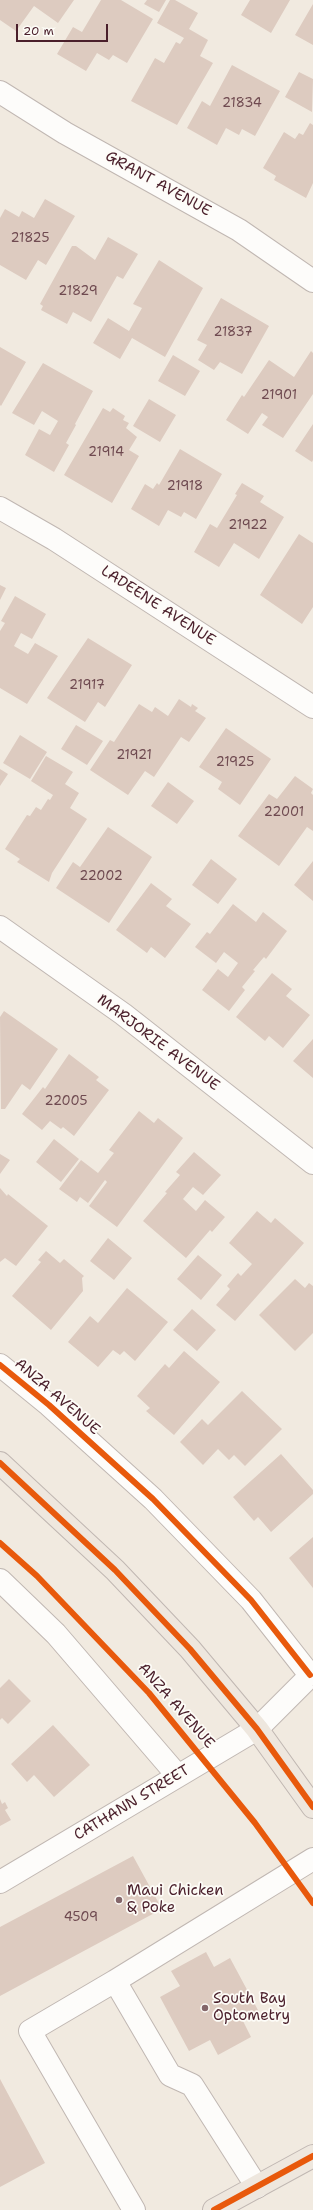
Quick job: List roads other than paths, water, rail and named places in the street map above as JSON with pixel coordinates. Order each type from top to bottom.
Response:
[{"type":"main road","points":[[0,1463],[115,1570],[190,1649],[257,1729],[313,1807]]},
{"type":"main road","points":[[214,2210],[313,2156]]},
{"type":"street","name":"GRANT AVENUE","points":[[0,92],[65,133],[239,230],[313,281]]},
{"type":"street","name":"LADEENE AVENUE","points":[[0,508],[54,539],[313,707]]},
{"type":"street","name":"MARJORIE AVENUE","points":[[0,927],[123,1014],[313,1163]]},
{"type":"street","name":"ANZA AVENUE","points":[[0,1365],[49,1405],[153,1499],[251,1600],[312,1674]]},
{"type":"street","points":[[0,1580],[56,1634],[178,1776]]},
{"type":"street","name":"CATHANN STREET","points":[[0,1882],[257,1729],[312,1674]]},
{"type":"street","points":[[134,2210],[30,2031],[313,1859]]},
{"type":"street","points":[[114,1981],[170,2075],[192,2085],[257,2187]]},
{"type":"place","name":"Maui Chicken & Poke","points":[[119,1900]]},
{"type":"place","name":"South Bay Optometry","points":[[205,2008]]}]
